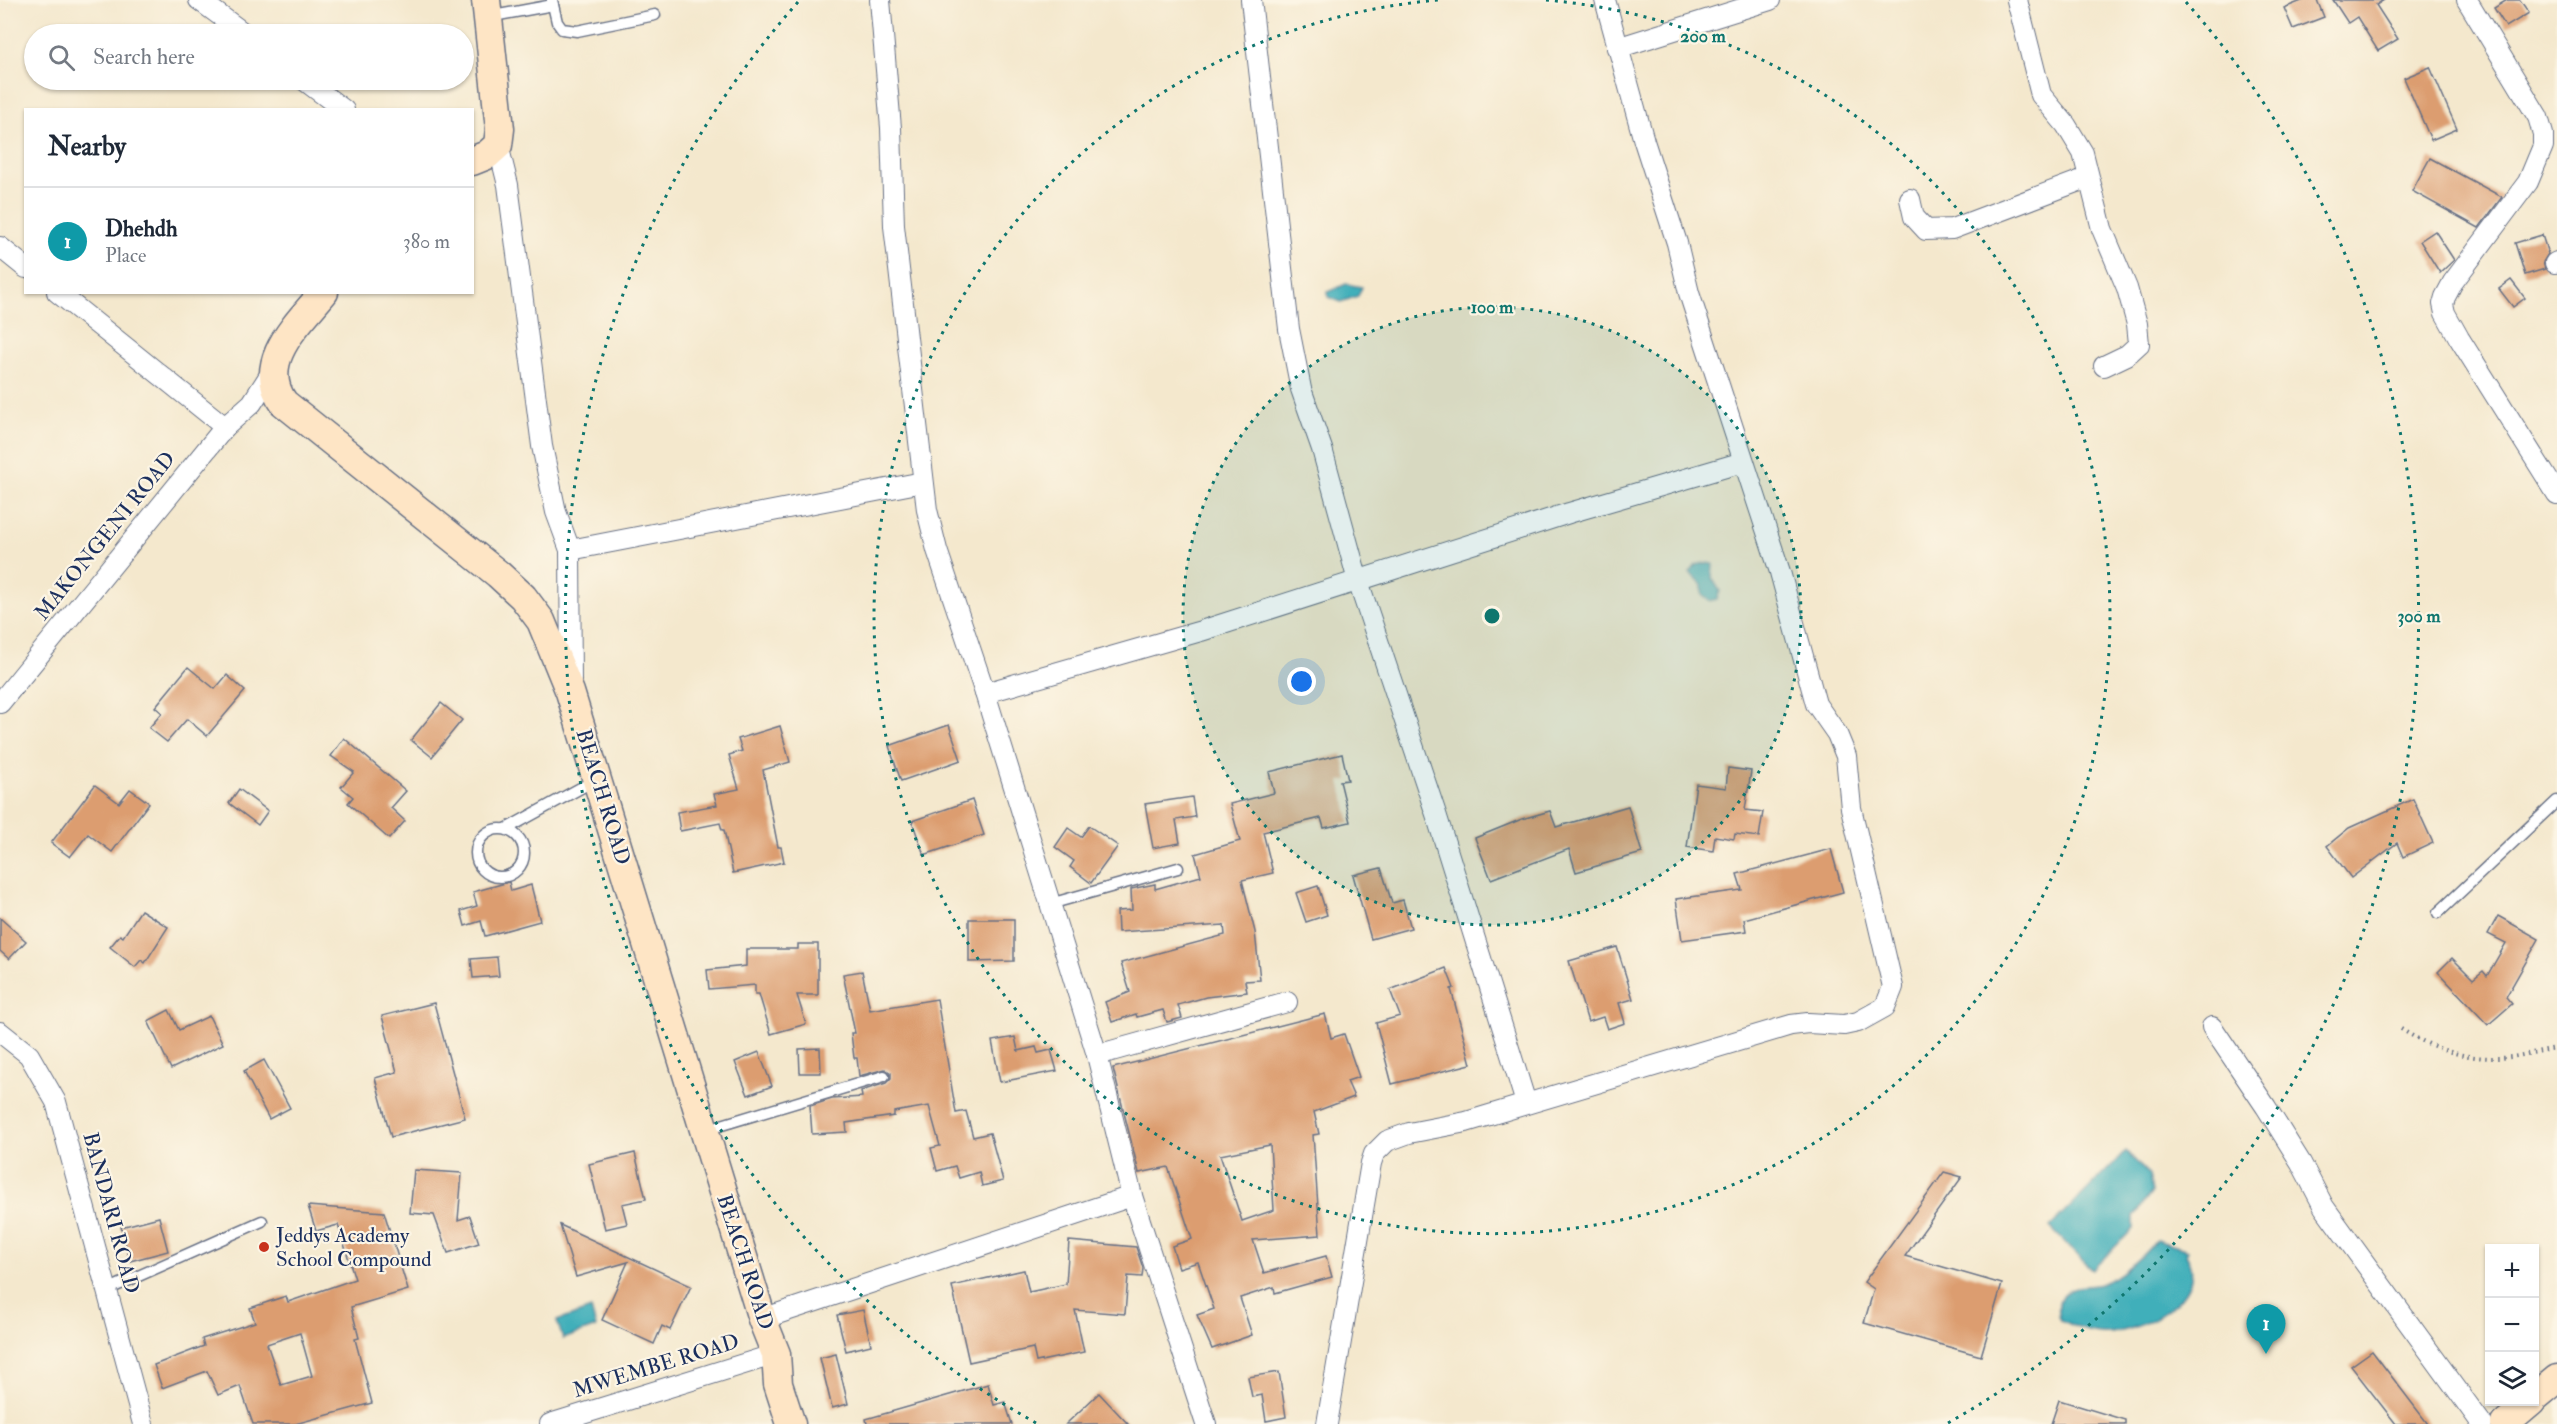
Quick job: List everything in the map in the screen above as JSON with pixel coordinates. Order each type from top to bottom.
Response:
[{"type":"main road","points":[[474,160],[487,155],[498,145],[500,129],[487,9]]},
{"type":"main road","points":[[273,370],[282,345],[322,294]]},
{"type":"main road","name":"BEACH ROAD","points":[[273,370],[273,384],[284,403],[498,574],[523,597],[541,621],[570,692],[762,1319],[776,1354],[778,1384],[791,1424]]},
{"type":"main road","points":[[2539,1395],[2557,1379]]},
{"type":"main road","points":[[2505,1424],[2525,1406]]},
{"type":"street","points":[[199,0],[231,24]]},
{"type":"street","points":[[879,0],[891,128],[894,226],[923,482],[937,550],[985,693],[1097,1055],[1132,1196],[1206,1424]]},
{"type":"street","points":[[1251,0],[1289,329],[1301,389],[1322,449],[1358,581],[1436,814],[1526,1103]]},
{"type":"street","points":[[1327,1424],[1374,1154],[1387,1140],[1409,1133],[1466,1122],[1791,1025],[1808,1023],[1844,1025],[1858,1022],[1885,1007],[1893,987],[1851,808],[1846,756],[1837,734],[1816,704],[1780,572],[1689,293],[1677,243],[1617,48],[1605,0]]},
{"type":"street","points":[[1617,48],[1770,0]]},
{"type":"street","points":[[2017,0],[2042,95],[2066,125],[2083,153],[2087,178],[2102,229],[2127,288],[2137,324],[2139,344],[2127,355],[2104,366]]},
{"type":"street","points":[[2467,0],[2538,117],[2543,134],[2543,146],[2528,182],[2453,282],[2443,304],[2445,313],[2459,338],[2557,494]]},
{"type":"street","points":[[317,90],[341,108]]},
{"type":"street","points":[[498,145],[508,185],[542,446],[556,512],[570,550],[570,692]]},
{"type":"street","points":[[1910,199],[1914,217],[1926,230],[1952,228],[2087,178]]},
{"type":"street","points":[[0,247],[24,266]]},
{"type":"street","points":[[59,294],[225,427]]},
{"type":"street","name":"MAKONGENI ROAD","points":[[0,703],[225,427],[252,403],[273,370]]},
{"type":"street","points":[[985,693],[1201,631],[1569,513],[1743,462]]},
{"type":"street","points":[[570,550],[923,482]]},
{"type":"street","points":[[1097,1055],[1287,1002]]},
{"type":"street","points":[[2212,1027],[2301,1163],[2324,1207],[2482,1424]]},
{"type":"street","name":"BANDARI ROAD","points":[[0,1032],[29,1055],[56,1102],[143,1424]]},
{"type":"street","points":[[762,1319],[1132,1196]]},
{"type":"street","name":"MWEMBE ROAD","points":[[550,1424],[776,1354]]},
{"type":"lane","points":[[487,9],[553,3],[557,22],[562,29],[577,31],[656,15]]},
{"type":"lane","points":[[506,829],[517,835],[524,846],[524,858],[518,870],[507,877],[495,877],[483,871],[477,860],[476,847],[482,836],[493,830],[506,829],[597,779]]},
{"type":"lane","points":[[2438,913],[2557,801]]},
{"type":"lane","points":[[1050,904],[1178,868]]},
{"type":"lane","points":[[704,1130],[884,1076]]},
{"type":"lane","points":[[107,1290],[262,1221]]},
{"type":"path","points":[[2401,1029],[2423,1043],[2463,1055],[2494,1059],[2557,1048]]},
{"type":"water","points":[[1346,284],[1362,287],[1358,296],[1341,302],[1328,297],[1328,292]]},
{"type":"water","points":[[1713,564],[1712,578],[1720,591],[1717,599],[1709,601],[1702,595],[1702,585],[1690,573],[1696,565]]},
{"type":"water","points":[[2126,1151],[2149,1175],[2152,1192],[2134,1217],[2134,1228],[2092,1270],[2050,1227]]},
{"type":"water","points":[[2156,1240],[2188,1250],[2186,1254],[2192,1270],[2189,1285],[2180,1299],[2167,1311],[2150,1321],[2115,1332],[2090,1331],[2060,1320],[2059,1303],[2064,1293],[2072,1288],[2100,1284],[2115,1277],[2138,1259]]},
{"type":"water","points":[[591,1309],[596,1327],[563,1339],[557,1321]]},
{"type":"building","points":[[2304,0],[2317,0],[2324,17],[2293,29],[2284,8]]},
{"type":"building","points":[[2333,0],[2384,0],[2376,5],[2398,39],[2378,51],[2357,17],[2348,23]]},
{"type":"building","points":[[2507,0],[2520,0],[2529,13],[2506,27],[2494,8]]},
{"type":"building","points":[[2430,67],[2457,129],[2431,140],[2404,78]]},
{"type":"building","points":[[2430,158],[2502,197],[2479,228],[2412,191]]},
{"type":"building","points":[[2435,231],[2454,260],[2440,273],[2420,241]]},
{"type":"building","points":[[2542,235],[2548,254],[2543,262],[2545,269],[2525,275],[2515,243]]},
{"type":"building","points":[[2511,280],[2525,298],[2513,307],[2499,289]]},
{"type":"building","points":[[188,667],[215,689],[227,675],[245,691],[207,736],[187,719],[167,742],[149,728],[162,713],[155,707]]},
{"type":"building","points":[[441,703],[462,720],[432,757],[411,740]]},
{"type":"building","points":[[949,725],[961,760],[901,781],[889,746]]},
{"type":"building","points":[[780,726],[790,762],[763,770],[778,847],[781,847],[784,862],[733,873],[724,830],[720,823],[680,831],[677,812],[717,805],[714,794],[739,789],[729,755],[742,751],[738,739]]},
{"type":"building","points":[[344,738],[406,791],[391,808],[405,821],[389,839],[348,803],[353,797],[341,787],[354,772],[331,756]]},
{"type":"building","points":[[1342,754],[1348,780],[1340,781],[1350,822],[1324,828],[1321,818],[1263,832],[1273,873],[1242,880],[1255,932],[1260,980],[1245,981],[1247,992],[1206,997],[1178,1005],[1182,1018],[1167,1022],[1163,1010],[1137,1017],[1136,1014],[1112,1022],[1105,1002],[1130,992],[1121,963],[1225,935],[1224,925],[1118,932],[1117,911],[1132,910],[1131,889],[1155,884],[1155,889],[1201,876],[1195,854],[1240,841],[1230,804],[1274,793],[1269,772]]},
{"type":"building","points":[[1728,768],[1751,771],[1745,810],[1763,812],[1759,837],[1735,834],[1734,839],[1715,836],[1713,851],[1687,847],[1696,784],[1726,788]]},
{"type":"building","points":[[95,785],[119,803],[130,789],[149,803],[112,852],[88,834],[70,857],[51,843]]},
{"type":"building","points":[[239,789],[268,811],[258,825],[229,803]]},
{"type":"building","points":[[1192,797],[1195,817],[1176,820],[1180,843],[1153,848],[1145,804]]},
{"type":"building","points":[[2413,799],[2433,843],[2403,857],[2397,843],[2351,878],[2327,846],[2349,828]]},
{"type":"building","points":[[972,800],[984,835],[924,855],[912,821]]},
{"type":"building","points":[[1628,806],[1642,853],[1576,872],[1569,849],[1491,879],[1475,838],[1522,819],[1550,811],[1556,827]]},
{"type":"building","points":[[1089,826],[1118,846],[1091,883],[1070,867],[1074,861],[1055,847],[1068,828],[1081,837]]},
{"type":"building","points":[[1831,849],[1843,892],[1744,919],[1746,931],[1682,940],[1676,899],[1742,890],[1737,874]]},
{"type":"building","points":[[1381,868],[1392,903],[1403,900],[1411,928],[1371,939],[1353,875]]},
{"type":"building","points":[[509,882],[511,891],[531,885],[540,921],[485,936],[481,921],[465,926],[461,911],[477,906],[473,892]]},
{"type":"building","points":[[1318,886],[1327,915],[1306,922],[1296,893]]},
{"type":"building","points":[[141,910],[168,927],[145,963],[141,960],[135,967],[110,947],[120,935],[123,937]]},
{"type":"building","points":[[2498,916],[2539,939],[2506,997],[2512,1004],[2488,1025],[2438,972],[2452,958],[2473,979],[2483,971],[2487,976],[2506,943],[2488,934]]},
{"type":"building","points":[[0,918],[26,941],[9,959],[0,951]]},
{"type":"building","points":[[969,919],[1014,919],[1014,961],[969,962]]},
{"type":"building","points":[[798,944],[818,944],[818,995],[797,995],[806,1024],[771,1034],[759,994],[755,994],[755,985],[709,989],[707,970],[746,966],[746,949],[798,949]]},
{"type":"building","points":[[1617,947],[1633,999],[1619,1003],[1625,1023],[1607,1029],[1603,1017],[1588,1022],[1569,961]]},
{"type":"building","points":[[497,957],[499,976],[473,978],[471,959]]},
{"type":"building","points":[[1446,968],[1454,988],[1451,989],[1471,1064],[1392,1084],[1376,1023],[1400,1016],[1390,990]]},
{"type":"building","points":[[862,971],[870,1010],[937,999],[956,1113],[966,1111],[973,1137],[990,1133],[1003,1181],[982,1186],[979,1172],[959,1178],[955,1166],[937,1171],[931,1148],[940,1146],[929,1106],[894,1112],[894,1116],[846,1123],[847,1132],[812,1134],[810,1106],[832,1099],[862,1097],[861,1091],[886,1083],[891,1078],[891,1073],[885,1069],[859,1076],[857,1058],[854,1058],[851,1033],[855,1033],[843,974]]},
{"type":"building","points":[[434,1003],[465,1118],[391,1137],[375,1078],[397,1072],[382,1016]]},
{"type":"building","points":[[169,1010],[179,1030],[209,1016],[223,1044],[171,1069],[148,1021]]},
{"type":"building","points":[[1325,1014],[1331,1038],[1344,1034],[1359,1077],[1347,1081],[1354,1097],[1314,1112],[1319,1134],[1313,1135],[1320,1235],[1253,1240],[1264,1273],[1326,1256],[1332,1277],[1275,1293],[1274,1287],[1240,1298],[1252,1335],[1212,1349],[1197,1315],[1214,1309],[1198,1262],[1179,1268],[1172,1246],[1192,1239],[1168,1167],[1139,1173],[1113,1068]],"holes":[[[1270,1145],[1274,1210],[1242,1221],[1220,1155]]]},
{"type":"building","points":[[1015,1037],[1018,1051],[1036,1047],[1038,1053],[1051,1050],[1057,1071],[1000,1082],[992,1041]]},
{"type":"building","points":[[820,1048],[821,1073],[800,1073],[799,1049]]},
{"type":"building","points":[[759,1052],[772,1086],[748,1095],[735,1062]]},
{"type":"building","points":[[264,1060],[290,1108],[269,1119],[244,1071]]},
{"type":"building","points":[[635,1153],[646,1199],[622,1204],[627,1224],[605,1229],[589,1164]]},
{"type":"building","points":[[414,1170],[462,1173],[458,1220],[470,1216],[479,1243],[448,1253],[434,1215],[410,1213]]},
{"type":"building","points":[[1944,1172],[1962,1177],[1905,1256],[2002,1284],[1981,1356],[1864,1323],[1874,1289],[1864,1282]]},
{"type":"building","points":[[308,1206],[384,1212],[408,1290],[351,1307],[359,1338],[355,1339],[372,1403],[295,1424],[253,1424],[240,1386],[218,1395],[207,1371],[162,1388],[154,1365],[204,1346],[202,1339],[255,1322],[250,1308],[286,1296],[288,1302],[355,1279],[338,1225],[316,1231]],"holes":[[[300,1333],[312,1376],[281,1385],[267,1344]]]},
{"type":"building","points":[[159,1217],[168,1251],[130,1261],[121,1227]]},
{"type":"building","points":[[560,1225],[691,1286],[670,1330],[662,1326],[654,1344],[602,1320],[628,1262],[576,1277]]},
{"type":"building","points":[[1069,1241],[1136,1247],[1143,1268],[1142,1277],[1128,1276],[1125,1314],[1075,1310],[1084,1352],[1036,1362],[1033,1348],[969,1362],[952,1286],[1024,1270],[1029,1292],[1066,1284]]},
{"type":"building","points":[[863,1310],[871,1345],[846,1351],[837,1315]]},
{"type":"building","points":[[2372,1351],[2428,1424],[2396,1424],[2351,1366]]},
{"type":"building","points":[[836,1354],[848,1404],[832,1408],[820,1358]]},
{"type":"building","points":[[1279,1372],[1286,1417],[1266,1421],[1262,1395],[1252,1397],[1248,1377]]},
{"type":"building","points":[[988,1384],[994,1405],[1005,1402],[1012,1424],[867,1424],[866,1419]]},
{"type":"building","points":[[1099,1393],[1128,1424],[1066,1424]]},
{"type":"building","points":[[2059,1400],[2125,1420],[2125,1424],[2051,1424]]},
{"type":"place","name":"Jeddys Academy School Compound","points":[[264,1247]]},
{"type":"place","name":"Dhehdh","points":[[2266,1354]]}]
